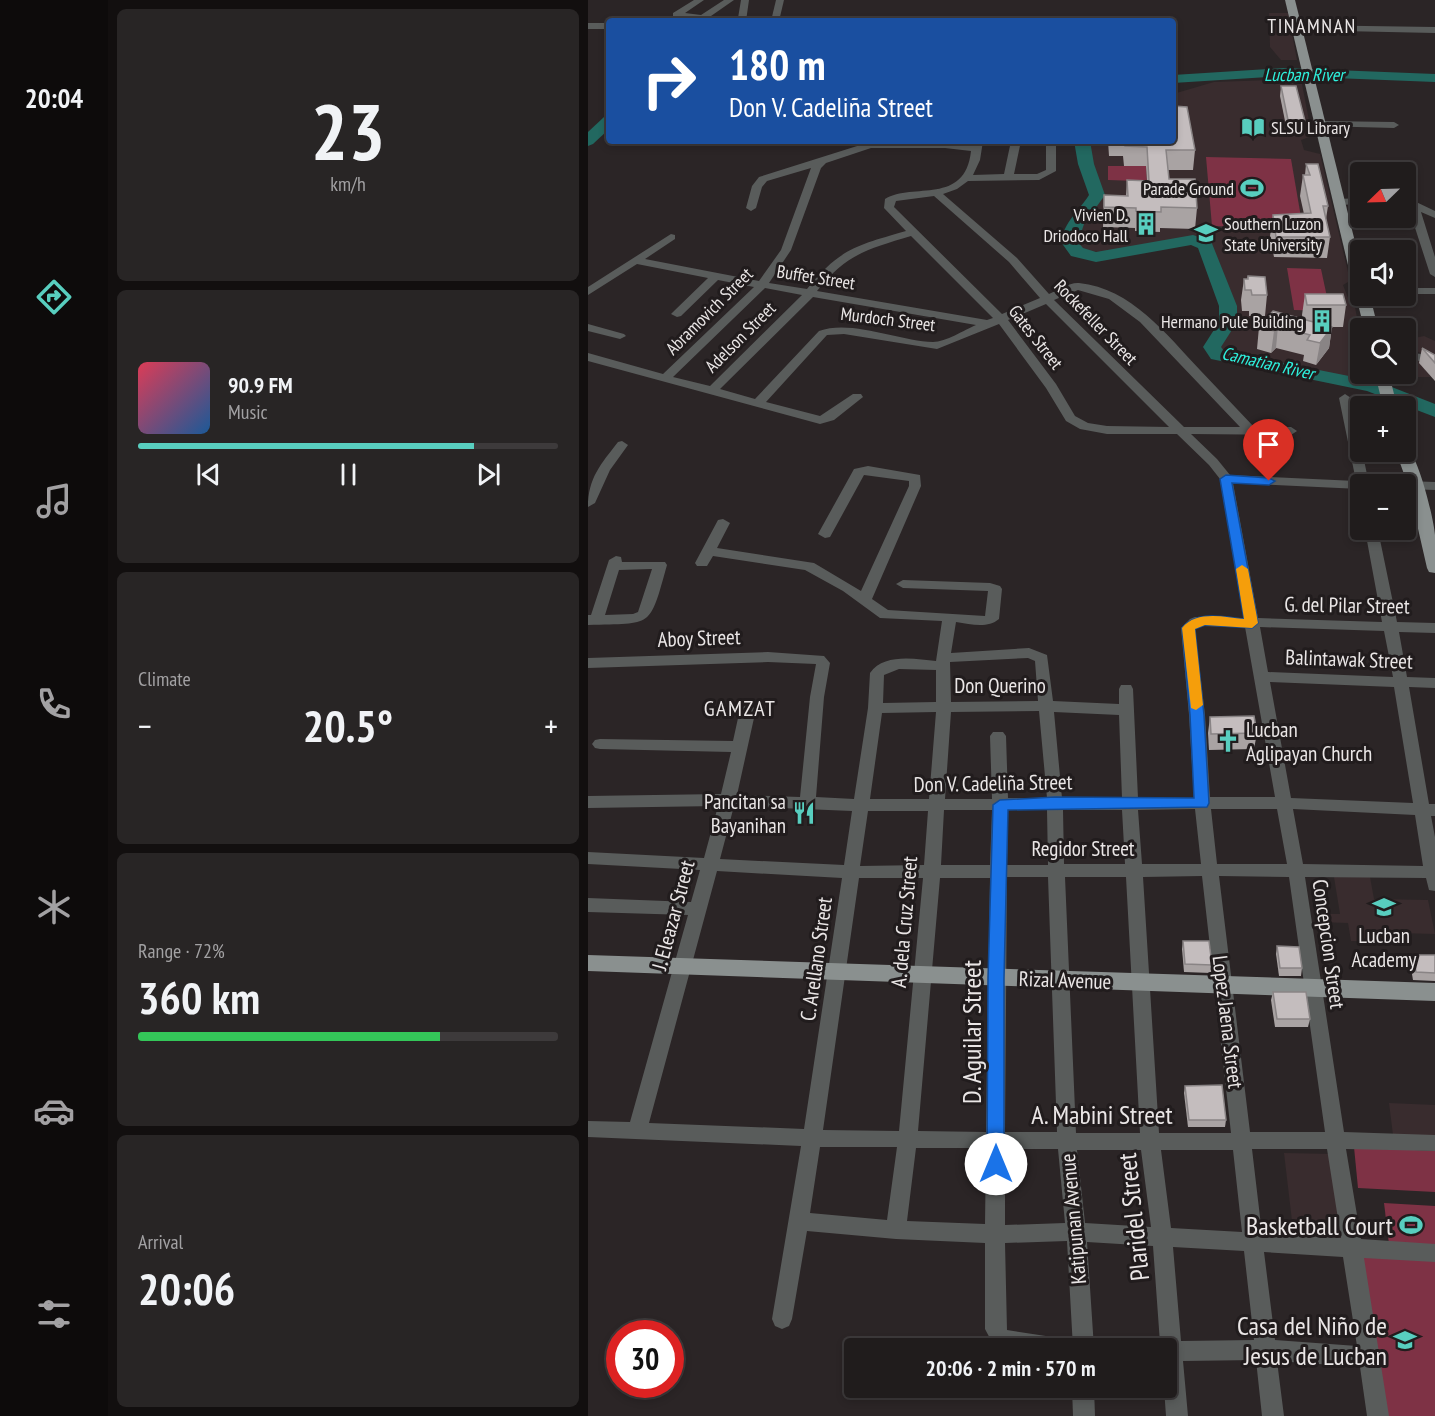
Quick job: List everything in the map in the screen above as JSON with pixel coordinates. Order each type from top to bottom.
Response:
[{"type":"main road","points":[[1290,0],[1350,246]]},
{"type":"main road","points":[[1416,502],[1435,568]]},
{"type":"main road","name":"Rizal Avenue","points":[[588,963],[1435,992]]},
{"type":"street","points":[[700,0],[676,15],[712,18]]},
{"type":"street","points":[[703,17],[730,0]]},
{"type":"street","points":[[742,18],[745,0]]},
{"type":"street","points":[[776,18],[780,0]]},
{"type":"street","points":[[588,26],[606,26]]},
{"type":"street","points":[[1297,28],[1435,30]]},
{"type":"street","points":[[1322,124],[1394,125]]},
{"type":"street","points":[[752,208],[757,186],[763,179],[872,144]]},
{"type":"street","points":[[1008,177],[1015,144]]},
{"type":"street","points":[[966,178],[1046,175],[1051,171],[1049,144]]},
{"type":"street","points":[[869,145],[976,145],[975,160],[966,178],[955,187],[936,193]]},
{"type":"street","name":"Abramovich Street","points":[[665,378],[762,285],[786,250],[816,167],[823,161]]},
{"type":"street","name":"Gates Street","points":[[936,193],[894,198],[889,201],[890,208],[996,322],[1052,387],[1070,418],[1084,426],[1107,430],[1291,431]]},
{"type":"street","name":"Rockefeller Street","points":[[936,193],[1013,260],[1047,299],[1137,391],[1213,462],[1226,479]]},
{"type":"street","points":[[1339,202],[1350,201]]},
{"type":"street","points":[[1416,206],[1435,215]]},
{"type":"street","points":[[1416,222],[1435,274]]},
{"type":"street","name":"Adelson Street","points":[[711,392],[811,292],[829,269],[846,256],[884,240],[912,232]]},
{"type":"street","points":[[588,292],[671,237]]},
{"type":"street","name":"Buffet Street","points":[[638,261],[762,285],[996,322]]},
{"type":"street","points":[[677,314],[716,277]]},
{"type":"street","name":"Murdoch Street","points":[[758,403],[823,333],[831,330],[937,346],[1077,286],[1086,287],[1113,299],[1147,321],[1251,431]]},
{"type":"street","points":[[1416,291],[1435,291]]},
{"type":"street","points":[[588,327],[621,336]]},
{"type":"street","points":[[588,357],[820,420],[830,417],[857,397]]},
{"type":"street","points":[[1416,358],[1424,358],[1435,364]]},
{"type":"street","points":[[1345,398],[1350,413]]},
{"type":"street","points":[[588,503],[604,469],[622,445]]},
{"type":"street","points":[[825,534],[859,472],[868,470],[915,478],[915,486],[864,601]]},
{"type":"street","points":[[1226,479],[1350,484]]},
{"type":"street","name":"Concepcion Street","points":[[1226,479],[1296,871],[1311,988],[1378,1416]]},
{"type":"street","points":[[1416,485],[1435,486]]},
{"type":"street","points":[[723,523],[705,557],[809,566],[848,588],[885,615],[989,620],[994,616],[995,589],[990,587],[903,584]]},
{"type":"street","points":[[1374,540],[1401,682],[1429,810],[1434,876]]},
{"type":"street","points":[[615,563],[657,564],[660,567],[647,611],[643,615],[635,619],[592,620],[615,563]]},
{"type":"street","name":"A. dela Cruz Street","points":[[896,1230],[908,1138],[932,871],[944,706],[943,662],[950,617]]},
{"type":"street","name":"G. del Pilar Street","points":[[1188,628],[1195,622],[1205,621],[1435,628]]},
{"type":"street","name":"Lopez Jaena Street","points":[[1188,628],[1197,715],[1202,803],[1222,985],[1243,1141],[1273,1416]]},
{"type":"street","name":"C. Arellano Street","points":[[782,1319],[801,1221],[875,708],[877,673],[883,667],[900,664],[1029,653],[1042,658]]},
{"type":"street","name":"Aboy Street","points":[[588,663],[690,658],[812,657],[819,659],[823,663],[817,697],[807,804]]},
{"type":"street","name":"Katipunan Avenue","points":[[1042,658],[1055,803],[1067,1141],[1076,1232],[1082,1338]]},
{"type":"street","name":"Balintawak Street","points":[[1262,677],[1435,683]]},
{"type":"street","name":"Plaridel Street","points":[[1126,689],[1130,803],[1150,1142],[1162,1236],[1168,1338]]},
{"type":"street","name":"Don Querino","points":[[875,708],[1047,706],[1126,710]]},
{"type":"street","name":"J. Eleazar Street","points":[[637,1131],[728,800],[748,710]]},
{"type":"street","name":"D. Aguilar Street","points":[[998,736],[1000,805],[996,978],[995,1329],[1000,1338]]},
{"type":"street","points":[[600,744],[739,747]]},
{"type":"street","name":"Don V. Cadeliña Street","points":[[588,802],[728,800],[861,806],[1283,803],[1429,810]]},
{"type":"street","name":"Regidor Street","points":[[588,858],[852,872],[1211,870],[1434,876]]},
{"type":"street","points":[[588,905],[697,909]]},
{"type":"street","name":"A. Mabini Street","points":[[588,1129],[812,1138],[1150,1142],[1335,1140],[1435,1143]]},
{"type":"street","points":[[801,1221],[896,1230],[996,1234],[1076,1232],[1435,1253]]},
{"type":"street","points":[[1177,1351],[1266,1350],[1370,1357]]},
{"type":"street","points":[[1083,1398],[1084,1416]]},
{"type":"street","name":"Plaridel Street","points":[[1175,1398],[1177,1416]]},
{"type":"shaded area","points":[[1269,13],[1288,13],[1297,60],[1281,60],[1270,47]]},
{"type":"shaded area","name":"Southern Luzon State University","points":[[1301,79],[1312,136],[1301,140],[1304,150],[1320,154],[1349,276],[1348,282],[1343,285],[1350,306],[1355,307],[1357,318],[1350,318],[1350,379],[1221,353],[1216,347],[1229,322],[1229,306],[1221,278],[1206,244],[1194,239],[1174,240],[1102,252],[1080,251],[1072,243],[1073,230],[1097,203],[1100,191],[1088,144],[1176,144],[1176,93],[1214,82]]},
{"type":"shaded area","name":"Parade Ground","points":[[1206,157],[1291,159],[1303,229],[1212,226]]},
{"type":"shaded area","points":[[1108,166],[1146,166],[1148,201],[1117,208],[1116,195],[1139,195],[1138,181],[1108,180]]},
{"type":"shaded area","points":[[1287,268],[1321,269],[1330,311],[1294,310]]},
{"type":"shaded area","points":[[1424,336],[1435,341],[1435,360],[1416,351],[1416,338]]},
{"type":"shaded area","points":[[1416,360],[1422,360],[1431,377],[1416,377]]},
{"type":"shaded area","name":"Lucban Academy","points":[[1334,877],[1370,877],[1374,899],[1428,900],[1435,934],[1398,933],[1399,942],[1351,941],[1348,923],[1318,922],[1317,914],[1340,914]]},
{"type":"shaded area","points":[[1389,1103],[1435,1105],[1435,1136],[1393,1135]]},
{"type":"shaded area","points":[[1354,1147],[1435,1151],[1435,1192],[1358,1188]]},
{"type":"shaded area","points":[[1284,1153],[1332,1154],[1345,1240],[1294,1238]]},
{"type":"shaded area","name":"Basketball Court","points":[[1384,1203],[1435,1206],[1435,1247],[1389,1244]]},
{"type":"shaded area","points":[[1360,1254],[1435,1259],[1435,1416],[1383,1416]]},
{"type":"building","points":[[1281,86],[1296,86],[1305,121],[1288,120]]},
{"type":"building","points":[[1176,106],[1187,107],[1195,150],[1166,150],[1169,179],[1195,179],[1197,208],[1161,207],[1161,212],[1136,211],[1136,208],[1104,207],[1104,195],[1128,196],[1127,180],[1149,181],[1147,147],[1125,146],[1125,144],[1176,144]]},
{"type":"building","points":[[1306,164],[1318,164],[1328,206],[1323,206],[1330,237],[1276,237],[1273,215],[1311,213],[1303,175],[1310,175]]},
{"type":"building","points":[[1248,276],[1265,277],[1267,295],[1252,295],[1251,290],[1245,290],[1244,279],[1248,279]]},
{"type":"building","points":[[1305,294],[1343,294],[1346,305],[1307,305]]},
{"type":"building","points":[[1273,311],[1332,327],[1320,343],[1307,340],[1310,335],[1278,326],[1274,331],[1259,327]]},
{"type":"building","points":[[1422,348],[1435,355],[1435,363]]},
{"type":"building","points":[[1254,716],[1257,733],[1211,734],[1210,717]]},
{"type":"building","points":[[1183,941],[1209,941],[1212,965],[1185,964]]},
{"type":"building","points":[[1277,946],[1299,947],[1302,968],[1280,968]]},
{"type":"building","points":[[1413,955],[1435,955],[1435,973],[1416,972]]},
{"type":"building","points":[[1273,992],[1306,992],[1310,1019],[1277,1019]]},
{"type":"building","points":[[1222,1085],[1226,1120],[1189,1120],[1185,1086]]},
{"type":"waterway","name":"Lucban River","points":[[1176,79],[1284,72],[1435,78]]},
{"type":"waterway","name":"Lucban River","points":[[588,141],[606,123]]},
{"type":"waterway","name":"Camatian River","points":[[1083,144],[1086,164],[1097,195],[1070,235],[1069,242],[1077,252],[1096,257],[1193,240],[1205,245],[1228,306],[1228,322],[1212,347],[1218,355],[1372,386],[1435,411]]},
{"type":"slow traffic","points":[[1196,705],[1188,628],[1195,622],[1205,621],[1252,623],[1242,569]]},
{"type":"place","name":"SLSU Library","points":[[1253,127]]},
{"type":"place","name":"Parade Ground","points":[[1252,188]]},
{"type":"place","name":"Vivien D. Driodoco Hall","points":[[1146,224]]},
{"type":"place","name":"Southern Luzon State University","points":[[1206,233]]},
{"type":"place","name":"Hermano Pule Building","points":[[1322,321]]},
{"type":"place","name":"Lucban Aglipayan Church","points":[[1228,741]]},
{"type":"place","name":"Pancitan sa Bayanihan","points":[[804,813]]},
{"type":"place","name":"Lucban Academy","points":[[1384,907]]},
{"type":"place","name":"Basketball Court","points":[[1411,1225]]},
{"type":"place","name":"Casa del Niño de Jesus de Lucban","points":[[1405,1340]]},
{"type":"district","name":"TINAMNAN","points":[[1312,26]]},
{"type":"district","name":"GAMZAT","points":[[740,708]]},
{"type":"route","points":[[996,1164],[996,978],[1000,805],[1202,803],[1197,715],[1188,628],[1195,622],[1205,621],[1252,623],[1226,479],[1269,481]]}]
